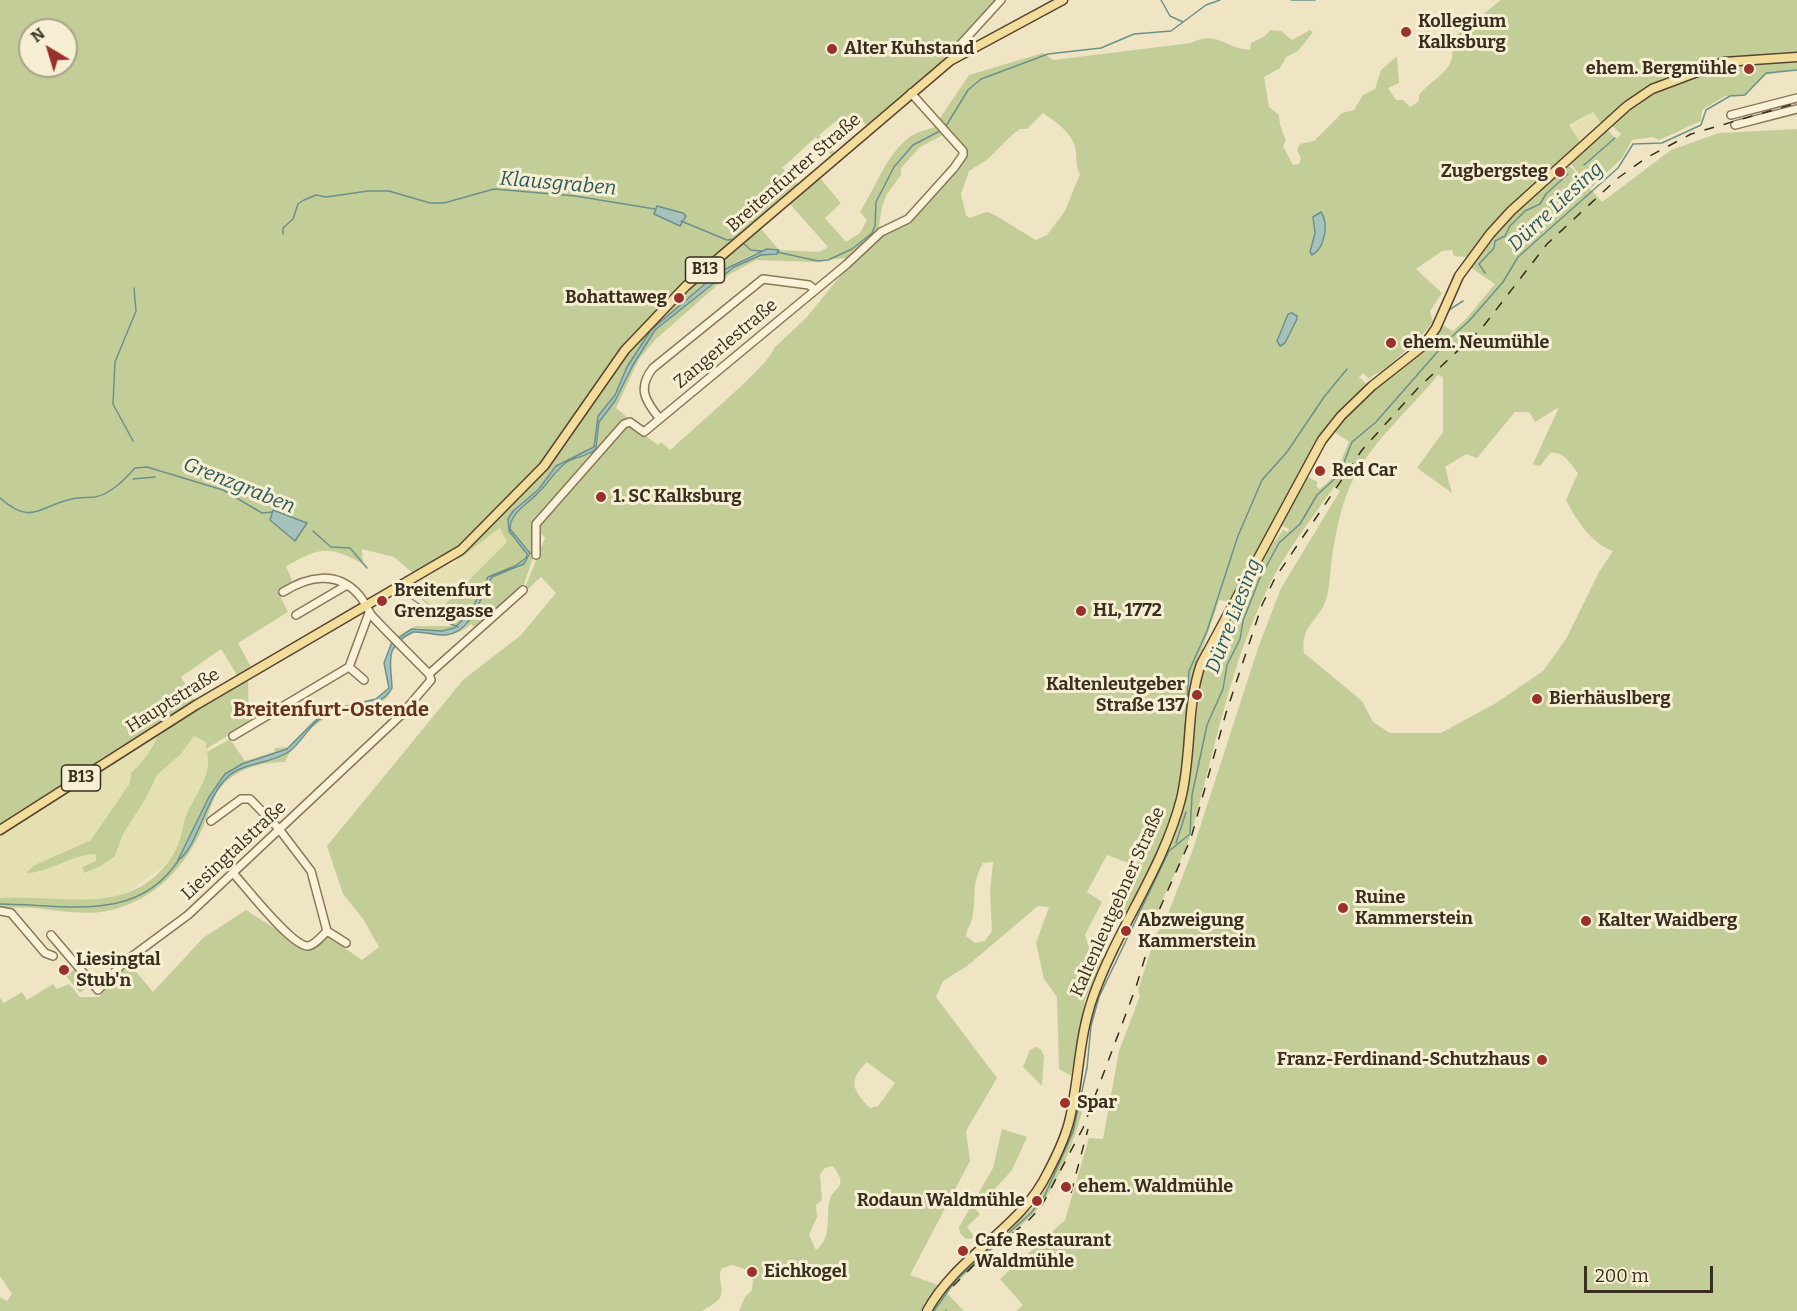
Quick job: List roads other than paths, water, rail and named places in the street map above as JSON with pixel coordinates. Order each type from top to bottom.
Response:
[{"type":"main road","name":"Breitenfurter Straße","points":[[403,585],[461,550],[537,474],[558,448],[625,350],[686,286],[911,93],[960,54],[1063,0]]},
{"type":"main road","name":"Kaltenleutgebner Straße","points":[[927,1311],[968,1258],[1034,1199],[1050,1170],[1069,1125],[1085,1023],[1092,999],[1110,953],[1163,849],[1180,803],[1189,752],[1194,688],[1201,664],[1326,434],[1372,386],[1413,356],[1427,341],[1459,276],[1502,221],[1632,102],[1665,82],[1719,63],[1797,57]]},
{"type":"main road","name":"Hauptstraße","points":[[0,830],[196,705],[368,609],[403,585]]},
{"type":"street","points":[[960,54],[959,46],[1001,0]]},
{"type":"street","name":"Zangerlestraße","points":[[536,555],[536,524],[620,427],[630,422],[644,432],[881,232],[908,219],[964,153],[940,123],[911,93]]},
{"type":"street","points":[[1731,115],[1797,98]]},
{"type":"street","points":[[1735,125],[1797,109]]},
{"type":"street","points":[[660,419],[644,398],[645,377],[653,368],[763,279],[809,285],[815,290]]},
{"type":"street","points":[[283,592],[300,582],[318,578],[331,578],[347,585],[356,592],[392,638],[429,674],[523,590]]},
{"type":"street","points":[[296,615],[347,585]]},
{"type":"street","points":[[233,736],[348,667],[368,609]]},
{"type":"street","points":[[348,667],[364,680]]},
{"type":"street","name":"Liesingtalstraße","points":[[51,935],[98,990],[123,963],[188,915],[401,715],[431,680],[429,674]]},
{"type":"street","points":[[211,821],[245,797],[279,829],[315,879],[327,932],[346,943]]},
{"type":"street","points":[[233,873],[270,919],[303,945],[311,944],[327,932]]},
{"type":"street","points":[[0,911],[11,913],[44,952],[53,956]]},
{"type":"water","points":[[657,206],[683,213],[686,216],[680,226],[654,214]]},
{"type":"water","points":[[1321,212],[1325,223],[1323,241],[1312,255],[1310,252],[1315,233],[1313,217]]},
{"type":"water","points":[[767,249],[779,250],[777,254],[761,255],[734,267],[655,330],[633,365],[615,401],[599,422],[596,449],[562,466],[513,517],[510,529],[530,553],[524,564],[492,577],[475,612],[463,627],[455,632],[442,635],[413,632],[397,643],[391,655],[392,688],[387,695],[373,704],[323,717],[290,751],[234,772],[224,780],[209,805],[191,844],[178,860],[209,797],[225,774],[242,764],[287,749],[325,711],[376,699],[389,688],[384,663],[392,642],[412,629],[442,631],[454,628],[470,613],[488,577],[515,566],[526,558],[527,554],[509,531],[508,519],[513,511],[538,490],[556,466],[594,447],[598,416],[615,395],[627,367],[651,330],[719,272]]},
{"type":"water","points":[[1292,313],[1297,316],[1297,319],[1285,343],[1280,346],[1277,341],[1288,314]]},
{"type":"water","points":[[273,510],[307,523],[295,541],[270,520]]},
{"type":"waterway","points":[[1161,0],[1170,16],[1183,22]]},
{"type":"waterway","points":[[946,126],[968,90],[981,79],[1048,54],[1101,48],[1134,34],[1171,31],[1206,5],[1220,0]]},
{"type":"waterway","points":[[1291,0],[1315,0]]},
{"type":"waterway","name":"Dürre Liesing","points":[[934,1311],[955,1281],[1031,1213],[1045,1195],[1073,1132],[1087,1068],[1091,1026],[1099,997],[1169,851],[1190,834],[1192,795],[1207,725],[1223,689],[1227,665],[1240,639],[1243,621],[1259,580],[1279,543],[1300,524],[1317,495],[1339,475],[1352,442],[1376,422],[1446,342],[1469,321],[1503,282],[1518,257],[1618,168],[1633,144],[1662,143],[1701,125],[1706,110],[1730,96],[1745,95],[1766,73],[1797,70]]},
{"type":"waterway","points":[[777,252],[818,261],[828,260],[852,249],[872,233],[875,226],[876,202],[894,167],[913,145],[940,131]]},
{"type":"waterway","points":[[1584,165],[1615,138]]},
{"type":"waterway","points":[[1485,273],[1479,264],[1494,248],[1495,241],[1505,236],[1510,226],[1525,211],[1540,204],[1546,194],[1568,174]]},
{"type":"waterway","name":"Klausgraben","points":[[283,234],[283,228],[293,219],[298,204],[304,200],[316,195],[326,197],[368,191],[389,191],[430,203],[444,203],[494,189],[575,196],[655,209]]},
{"type":"waterway","name":"Klausgraben","points":[[681,221],[727,240],[735,239]]},
{"type":"waterway","name":"Klausgraben","points":[[743,243],[751,250],[761,251]]},
{"type":"waterway","points":[[133,441],[113,404],[115,362],[136,311],[134,288]]},
{"type":"waterway","points":[[1449,310],[1463,301]]},
{"type":"waterway","points":[[1183,762],[1189,671],[1207,631],[1238,536],[1262,480],[1287,452],[1324,397],[1347,369]]},
{"type":"waterway","name":"Grenzgraben","points":[[0,498],[11,507],[21,511],[36,512],[72,499],[95,497],[107,493],[135,468],[147,467],[223,490],[262,513],[273,512]]},
{"type":"waterway","points":[[133,479],[155,477]]},
{"type":"waterway","name":"Grenzgraben","points":[[313,531],[331,547],[350,548],[367,568]]},
{"type":"waterway","name":"Grenzgraben","points":[[403,593],[446,622],[458,627]]},
{"type":"waterway","points":[[1179,789],[1181,778]]},
{"type":"waterway","points":[[1176,843],[1186,812]]},
{"type":"waterway","points":[[0,904],[74,907],[121,902],[143,893],[163,879],[180,858]]},
{"type":"railway","points":[[953,1286],[981,1258],[1028,1221],[1041,1207],[1083,1128],[1136,987],[1160,908],[1191,838],[1226,713],[1262,605],[1275,578],[1362,450],[1418,388],[1482,328],[1547,244],[1618,178],[1646,158],[1691,134],[1797,103]]},
{"type":"railway","points":[[1071,1193],[1088,1129]]},
{"type":"place","name":"Kollegium Kalksburg","points":[[1406,32]]},
{"type":"place","name":"Alter Kuhstand","points":[[832,49]]},
{"type":"place","name":"ehem. Bergmühle","points":[[1749,69]]},
{"type":"place","name":"Zugbergsteg","points":[[1560,172]]},
{"type":"place","name":"Bohattaweg","points":[[679,298]]},
{"type":"place","name":"ehem. Neumühle","points":[[1391,343]]},
{"type":"place","name":"Red Car","points":[[1320,471]]},
{"type":"place","name":"1. SC Kalksburg","points":[[601,497]]},
{"type":"place","name":"Breitenfurt Grenzgasse","points":[[382,601]]},
{"type":"place","name":"HL, 1772","points":[[1081,611]]},
{"type":"place","name":"Kaltenleutgeber Straße 137","points":[[1197,695]]},
{"type":"place","name":"Bierhäuslberg","points":[[1537,699]]},
{"type":"place","name":"Ruine Kammerstein","points":[[1343,908]]},
{"type":"place","name":"Kalter Waidberg","points":[[1586,921]]},
{"type":"place","name":"Abzweigung Kammerstein","points":[[1126,931]]},
{"type":"place","name":"Liesingtal Stub'n","points":[[64,970]]},
{"type":"place","name":"Franz-Ferdinand-Schutzhaus","points":[[1542,1060]]},
{"type":"place","name":"Spar","points":[[1065,1103]]},
{"type":"place","name":"ehem. Waldmühle","points":[[1066,1187]]},
{"type":"place","name":"Rodaun Waldmühle","points":[[1037,1201]]},
{"type":"place","name":"Cafe Restaurant Waldmühle","points":[[963,1251]]},
{"type":"place","name":"Eichkogel","points":[[752,1272]]},
{"type":"district","name":"Breitenfurt-Ostende","points":[[331,710]]}]
